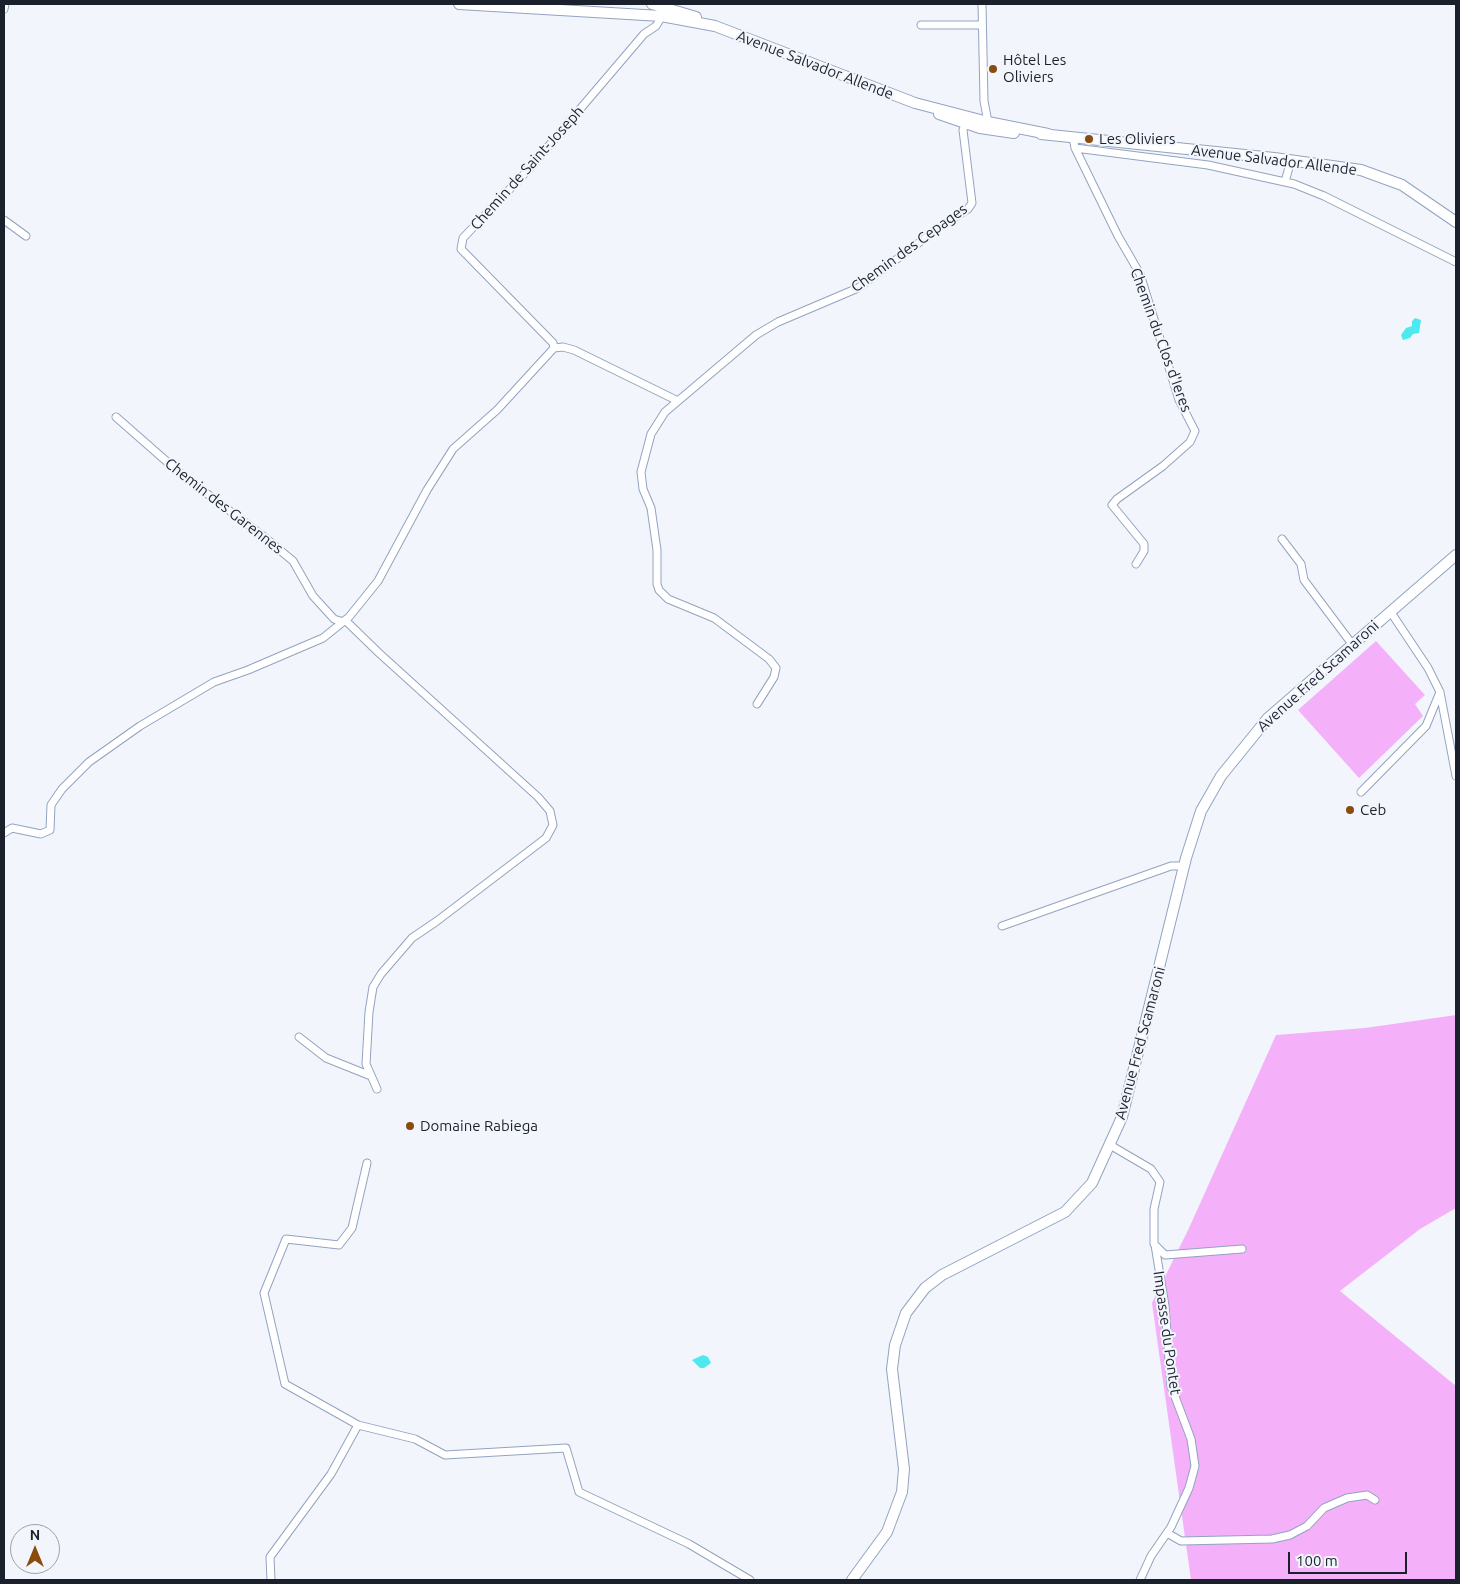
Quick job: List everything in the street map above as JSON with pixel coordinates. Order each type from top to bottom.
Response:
[{"type":"main road","name":"Avenue Salvador Allende","points":[[460,4],[661,16],[715,26]]},
{"type":"main road","name":"Avenue Salvador Allende","points":[[652,4],[690,15],[915,103],[977,123]]},
{"type":"main road","name":"Avenue Salvador Allende","points":[[915,103],[922,108],[952,119],[1048,134],[1333,165],[1380,176],[1402,185],[1456,222]]},
{"type":"main road","name":"Avenue Fred Scamaroni","points":[[852,1580],[887,1532],[902,1492],[904,1469],[892,1369],[895,1345],[909,1308],[925,1288],[942,1275],[1065,1212],[1092,1182],[1122,1117],[1136,1069],[1184,866],[1201,811],[1221,776],[1268,718],[1456,555]]},
{"type":"street","points":[[4,9],[5,4]]},
{"type":"street","points":[[977,123],[984,101],[982,4]]},
{"type":"street","points":[[661,16],[666,12],[690,15]]},
{"type":"street","name":"Chemin de Saint-Joseph","points":[[554,348],[553,343],[461,250],[463,238],[529,169],[644,34],[656,26],[661,16]]},
{"type":"street","points":[[921,25],[982,25]]},
{"type":"street","points":[[977,123],[984,101]]},
{"type":"street","name":"Chemin des Cepages","points":[[756,704],[774,677],[776,668],[769,660],[714,618],[668,600],[659,590],[657,584],[657,550],[651,508],[643,489],[641,472],[651,434],[665,412],[756,335],[778,322],[858,288],[944,224],[968,209],[972,203],[962,130],[977,123]]},
{"type":"street","name":"Chemin du Clos d'Ieres","points":[[1073,137],[1075,148],[1118,236],[1140,274],[1179,400],[1195,431],[1190,442],[1163,466],[1117,498],[1112,505],[1144,544],[1144,551],[1136,564]]},
{"type":"street","points":[[1075,148],[1208,164],[1285,182],[1324,196],[1455,258]]},
{"type":"street","points":[[1285,182],[1291,160]]},
{"type":"street","points":[[4,220],[26,236]]},
{"type":"street","points":[[4,833],[12,828],[41,834],[50,830],[51,805],[62,789],[89,762],[140,726],[214,682],[248,670],[323,638],[344,621],[378,581],[427,490],[454,449],[497,410],[554,348],[563,347],[574,350],[678,400]]},
{"type":"street","name":"Chemin des Garennes","points":[[116,417],[182,474],[263,536],[292,561],[313,596],[334,619],[344,621],[550,810],[553,825],[546,838],[438,921],[412,938],[385,968],[373,987],[369,1012],[366,1064],[376,1089]]},
{"type":"street","points":[[1282,539],[1301,564],[1304,580],[1352,644]]},
{"type":"street","points":[[1390,611],[1428,668],[1440,692],[1455,772]]},
{"type":"street","points":[[1361,792],[1426,726],[1440,692]]},
{"type":"street","points":[[1002,926],[1171,866],[1184,866]]},
{"type":"street","points":[[299,1037],[326,1058],[371,1076]]},
{"type":"street","name":"Impasse du Pontet","points":[[1110,1146],[1151,1169],[1160,1182],[1154,1208],[1155,1245],[1165,1306],[1172,1386],[1191,1439],[1195,1466],[1189,1488],[1167,1533],[1151,1556],[1140,1580]]},
{"type":"street","points":[[367,1163],[352,1228],[339,1245],[286,1239],[264,1293],[285,1384],[358,1425],[415,1439],[445,1455],[566,1448],[579,1492],[689,1544],[750,1580]]},
{"type":"street","name":"Impasse du Pontet","points":[[1155,1245],[1165,1256],[1242,1249]]},
{"type":"street","points":[[271,1580],[270,1557],[330,1474],[358,1425]]},
{"type":"street","points":[[1167,1533],[1181,1540],[1272,1539],[1290,1535],[1307,1526],[1324,1508],[1347,1498],[1367,1495],[1376,1500]]},
{"type":"shaded area","points":[[1376,641],[1425,695],[1415,704],[1423,716],[1359,778],[1298,710]]},
{"type":"shaded area","points":[[1456,1015],[1456,1208],[1420,1229],[1340,1291],[1456,1386],[1456,1580],[1191,1580],[1152,1303],[1189,1228],[1276,1035],[1365,1028]]},
{"type":"water","points":[[1415,318],[1421,320],[1419,333],[1403,340],[1401,335],[1406,328],[1412,326],[1412,321]]},
{"type":"water","points":[[703,1355],[708,1357],[711,1363],[704,1368],[700,1368],[692,1360]]},
{"type":"place","name":"Hôtel Les Oliviers","points":[[993,69]]},
{"type":"place","name":"Les Oliviers","points":[[1089,139]]},
{"type":"place","name":"Ceb","points":[[1350,810]]},
{"type":"place","name":"Domaine Rabiega","points":[[410,1126]]}]
